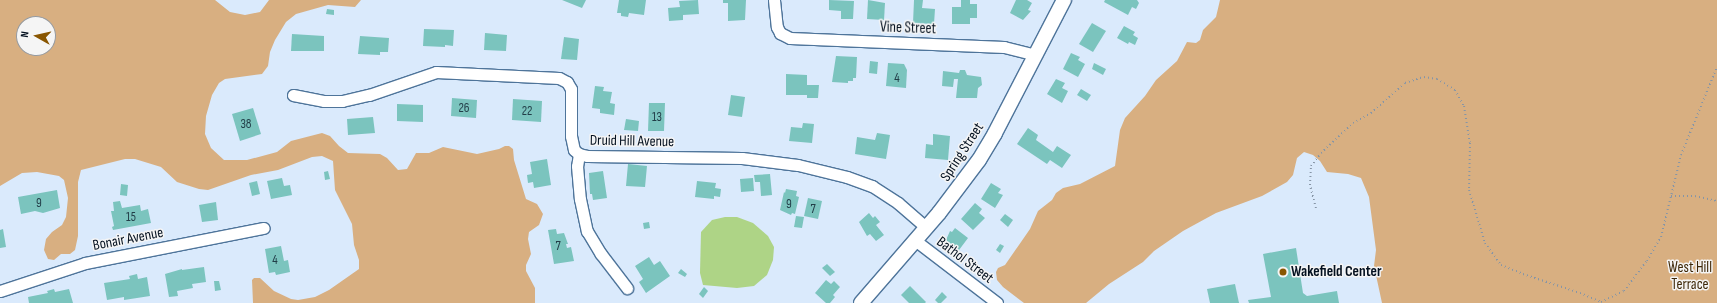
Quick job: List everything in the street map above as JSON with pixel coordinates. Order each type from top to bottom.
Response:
[{"type":"street","name":"Vine Street","points":[[774,0],[776,24],[780,33],[793,39],[1004,47],[1035,55]]},
{"type":"street","name":"Spring Street","points":[[861,303],[956,193],[983,154],[1064,0]]},
{"type":"street","name":"Druid Hill Avenue","points":[[293,95],[342,101],[369,95],[436,72],[559,78],[566,82],[571,89],[571,136],[573,147],[579,154],[587,156],[730,157],[798,165],[847,177],[872,186],[898,203],[927,228]]},
{"type":"street","points":[[579,154],[578,166],[580,199],[587,231],[601,254],[627,288]]},
{"type":"street","name":"Bonair Avenue","points":[[0,291],[36,277],[85,262],[264,228]]},
{"type":"street","name":"Bathol Street","points":[[916,241],[997,303]]},
{"type":"path","points":[[1316,208],[1310,185],[1311,166],[1320,153],[1353,123],[1371,113],[1405,83],[1424,77],[1437,79],[1455,90],[1464,106],[1470,143],[1469,190],[1485,243],[1501,265],[1523,274],[1580,292],[1601,302],[1624,291],[1647,261],[1661,238],[1681,155],[1717,67]]},
{"type":"path","points":[[1671,196],[1695,196],[1717,201]]},
{"type":"green space","points":[[0,0],[215,0],[230,12],[245,15],[260,12],[269,0],[361,0],[355,7],[328,5],[296,14],[286,22],[275,40],[270,52],[268,66],[262,74],[225,79],[219,83],[212,95],[206,116],[205,134],[211,148],[224,160],[247,160],[277,152],[291,141],[322,133],[330,136],[348,153],[380,154],[387,158],[398,170],[407,169],[416,153],[429,153],[443,147],[477,154],[509,146],[513,149],[514,160],[526,199],[537,204],[543,214],[539,225],[529,232],[528,239],[531,254],[526,265],[526,271],[535,288],[535,303],[253,303],[252,280],[254,278],[260,278],[274,291],[291,299],[298,300],[315,297],[329,290],[359,269],[359,260],[354,245],[352,224],[335,190],[333,161],[322,156],[312,157],[278,170],[251,175],[208,190],[199,189],[177,182],[161,167],[135,159],[125,159],[81,170],[78,182],[78,236],[75,250],[70,254],[61,254],[54,260],[48,259],[44,250],[46,239],[52,232],[62,225],[66,217],[68,198],[64,180],[59,176],[37,172],[22,173],[0,186]]},
{"type":"green space","name":"West Hill Terrace","points":[[1220,0],[1717,0],[1717,303],[1382,303],[1374,266],[1376,250],[1369,197],[1361,178],[1348,174],[1327,172],[1320,161],[1313,155],[1304,152],[1297,158],[1293,175],[1287,182],[1262,196],[1216,213],[1183,231],[1154,251],[1143,262],[1109,284],[1086,303],[1024,303],[1003,287],[997,280],[996,272],[998,268],[1005,265],[1030,229],[1038,211],[1052,200],[1056,193],[1063,188],[1080,184],[1115,166],[1120,130],[1125,118],[1145,96],[1156,80],[1177,61],[1187,42],[1196,43],[1200,40],[1203,30],[1216,17]]},
{"type":"shaded area","points":[[725,217],[737,217],[753,223],[768,236],[774,247],[773,260],[767,275],[754,286],[737,288],[703,285],[700,273],[701,232],[712,220]]},
{"type":"building","points":[[562,0],[586,0],[582,8]]},
{"type":"building","points":[[619,0],[646,0],[644,15],[629,13],[628,17],[621,16],[621,13],[617,13]]},
{"type":"building","points":[[698,0],[699,14],[683,15],[683,20],[669,21],[668,8],[680,7],[679,1]]},
{"type":"building","points":[[723,0],[746,0],[745,20],[728,21],[728,3],[723,3]]},
{"type":"building","points":[[829,0],[854,1],[853,19],[841,19],[841,11],[829,10]]},
{"type":"building","points":[[868,0],[885,3],[884,20],[867,19]]},
{"type":"building","points":[[914,0],[923,0],[922,8],[935,9],[934,24],[913,23]]},
{"type":"building","points":[[961,0],[970,0],[970,4],[977,4],[977,18],[970,18],[970,24],[952,24],[952,7],[961,7]]},
{"type":"building","points":[[1016,0],[1027,0],[1032,3],[1028,10],[1031,11],[1023,20],[1010,13]]},
{"type":"building","points":[[1105,0],[1137,0],[1139,3],[1136,9],[1132,7],[1128,15],[1104,2]]},
{"type":"building","points":[[327,9],[334,10],[334,15],[326,14]]},
{"type":"building","points":[[1092,23],[1106,31],[1093,52],[1079,44]]},
{"type":"building","points":[[1124,26],[1135,32],[1133,35],[1138,38],[1135,45],[1129,42],[1128,44],[1117,38]]},
{"type":"building","points":[[424,29],[454,30],[453,46],[423,46]]},
{"type":"building","points":[[485,33],[507,35],[506,51],[484,50]]},
{"type":"building","points":[[292,34],[324,36],[324,51],[291,51]]},
{"type":"building","points":[[360,36],[389,38],[388,52],[380,52],[380,55],[358,54]]},
{"type":"building","points":[[564,37],[579,39],[577,60],[561,59]]},
{"type":"building","points":[[1071,53],[1080,57],[1078,60],[1085,64],[1078,77],[1063,69]]},
{"type":"building","points":[[836,56],[857,57],[856,78],[853,78],[853,81],[848,81],[848,83],[832,82]]},
{"type":"building","points":[[870,61],[878,62],[877,74],[869,73]]},
{"type":"building","points":[[888,63],[904,64],[907,70],[906,88],[886,86]]},
{"type":"building","points":[[1094,63],[1106,69],[1103,75],[1092,69]]},
{"type":"building","points":[[960,70],[965,70],[967,75],[981,77],[982,85],[978,88],[977,98],[956,98],[958,79],[954,79],[953,87],[942,86],[943,71],[959,73]]},
{"type":"building","points":[[786,74],[807,75],[807,85],[819,85],[818,98],[807,98],[807,95],[786,95]]},
{"type":"building","points":[[1056,79],[1065,83],[1062,88],[1068,91],[1062,103],[1047,94]]},
{"type":"building","points":[[595,86],[604,87],[603,91],[612,92],[610,103],[615,104],[614,115],[600,113],[600,109],[592,108]]},
{"type":"building","points":[[1081,89],[1091,95],[1087,101],[1077,95]]},
{"type":"building","points":[[731,95],[745,97],[742,117],[728,115]]},
{"type":"building","points":[[452,98],[477,100],[476,118],[451,116]]},
{"type":"building","points":[[513,99],[542,101],[541,122],[512,120]]},
{"type":"building","points":[[649,103],[665,103],[664,131],[648,131]]},
{"type":"building","points":[[397,104],[423,105],[423,122],[397,121]]},
{"type":"building","points":[[253,108],[261,134],[240,141],[232,114]]},
{"type":"building","points":[[373,117],[375,133],[348,135],[347,119]]},
{"type":"building","points":[[626,119],[639,121],[638,131],[624,130]]},
{"type":"building","points":[[803,123],[814,124],[812,143],[789,141],[791,127],[802,128]]},
{"type":"building","points":[[1028,128],[1038,135],[1036,140],[1053,152],[1057,146],[1071,155],[1062,168],[1050,160],[1047,164],[1017,144]]},
{"type":"building","points":[[877,133],[890,135],[886,159],[855,154],[857,137],[875,140]]},
{"type":"building","points":[[933,134],[950,136],[948,160],[925,158],[926,144],[933,145]]},
{"type":"building","points":[[547,159],[551,185],[534,188],[533,182],[528,183],[527,175],[532,174],[530,162]]},
{"type":"building","points":[[628,164],[647,166],[645,187],[626,186]]},
{"type":"building","points":[[328,171],[330,179],[325,180],[324,172]]},
{"type":"building","points":[[603,171],[607,198],[593,200],[592,194],[590,194],[589,173]]},
{"type":"building","points":[[770,174],[772,195],[761,196],[760,182],[755,182],[754,175]]},
{"type":"building","points":[[282,178],[284,186],[290,185],[292,195],[271,199],[267,181]]},
{"type":"building","points":[[753,178],[754,191],[741,192],[740,179]]},
{"type":"building","points":[[257,181],[260,194],[252,196],[249,183]]},
{"type":"building","points":[[697,181],[716,183],[715,188],[721,189],[720,197],[714,196],[714,199],[695,197]]},
{"type":"building","points":[[991,183],[1001,189],[998,193],[1003,195],[995,208],[981,199]]},
{"type":"building","points":[[121,184],[128,185],[127,196],[120,195]]},
{"type":"building","points":[[786,189],[797,191],[796,196],[799,197],[795,214],[792,213],[791,215],[780,210]]},
{"type":"building","points":[[57,190],[60,208],[43,213],[35,211],[21,214],[18,197]]},
{"type":"building","points":[[808,198],[822,201],[818,219],[804,216]]},
{"type":"building","points":[[120,201],[122,208],[140,205],[141,211],[148,209],[151,223],[113,230],[112,227],[114,226],[111,211],[114,211],[113,202]]},
{"type":"building","points":[[216,202],[218,220],[202,222],[199,205]]},
{"type":"building","points":[[975,203],[982,209],[979,213],[985,218],[973,230],[961,219]]},
{"type":"building","points":[[869,213],[873,218],[875,216],[880,222],[876,225],[884,235],[876,241],[870,234],[867,236],[859,222]]},
{"type":"building","points":[[1005,214],[1013,220],[1008,227],[1000,220]]},
{"type":"building","points":[[796,216],[804,217],[802,228],[794,227]]},
{"type":"building","points":[[649,222],[650,228],[644,229],[643,223]]},
{"type":"building","points":[[955,228],[968,238],[959,250],[946,240],[950,231],[952,232]]},
{"type":"building","points":[[3,229],[6,247],[0,248],[0,230]]},
{"type":"building","points":[[556,229],[557,234],[564,233],[568,244],[566,244],[567,248],[571,247],[574,261],[554,264],[548,230]]},
{"type":"building","points":[[1000,244],[1004,246],[1000,253],[996,250]]},
{"type":"building","points":[[281,246],[284,261],[288,260],[290,272],[276,275],[275,272],[269,273],[265,249]]},
{"type":"building","name":"Wakefield Center","points":[[1296,248],[1303,293],[1307,296],[1337,291],[1339,303],[1249,303],[1248,300],[1271,297],[1263,254]]},
{"type":"building","points":[[649,257],[654,265],[660,261],[670,276],[646,293],[639,282],[643,279],[635,266]]},
{"type":"building","points":[[827,264],[835,272],[830,276],[822,268]]},
{"type":"building","points":[[204,267],[206,282],[192,284],[193,288],[177,291],[178,296],[169,297],[165,274],[182,269]]},
{"type":"building","points":[[681,269],[687,274],[685,277],[678,273]]},
{"type":"building","points":[[137,274],[138,279],[147,277],[150,296],[124,300],[124,297],[107,300],[104,283],[130,279],[129,276]]},
{"type":"building","points":[[826,280],[831,284],[834,281],[840,287],[833,295],[835,297],[830,303],[826,303],[815,293]]},
{"type":"building","points":[[214,281],[219,281],[221,290],[215,291]]},
{"type":"building","points":[[1235,284],[1239,303],[1210,303],[1207,289]]},
{"type":"building","points":[[910,286],[926,302],[925,303],[909,303],[901,295]]},
{"type":"building","points":[[704,287],[708,291],[703,298],[699,294]]},
{"type":"building","points":[[54,289],[55,292],[69,289],[73,303],[29,303],[28,297],[48,293],[47,291]]},
{"type":"building","points":[[942,292],[947,297],[941,303],[938,303],[935,300]]},
{"type":"place","name":"Wakefield Center","points":[[1283,272]]}]
